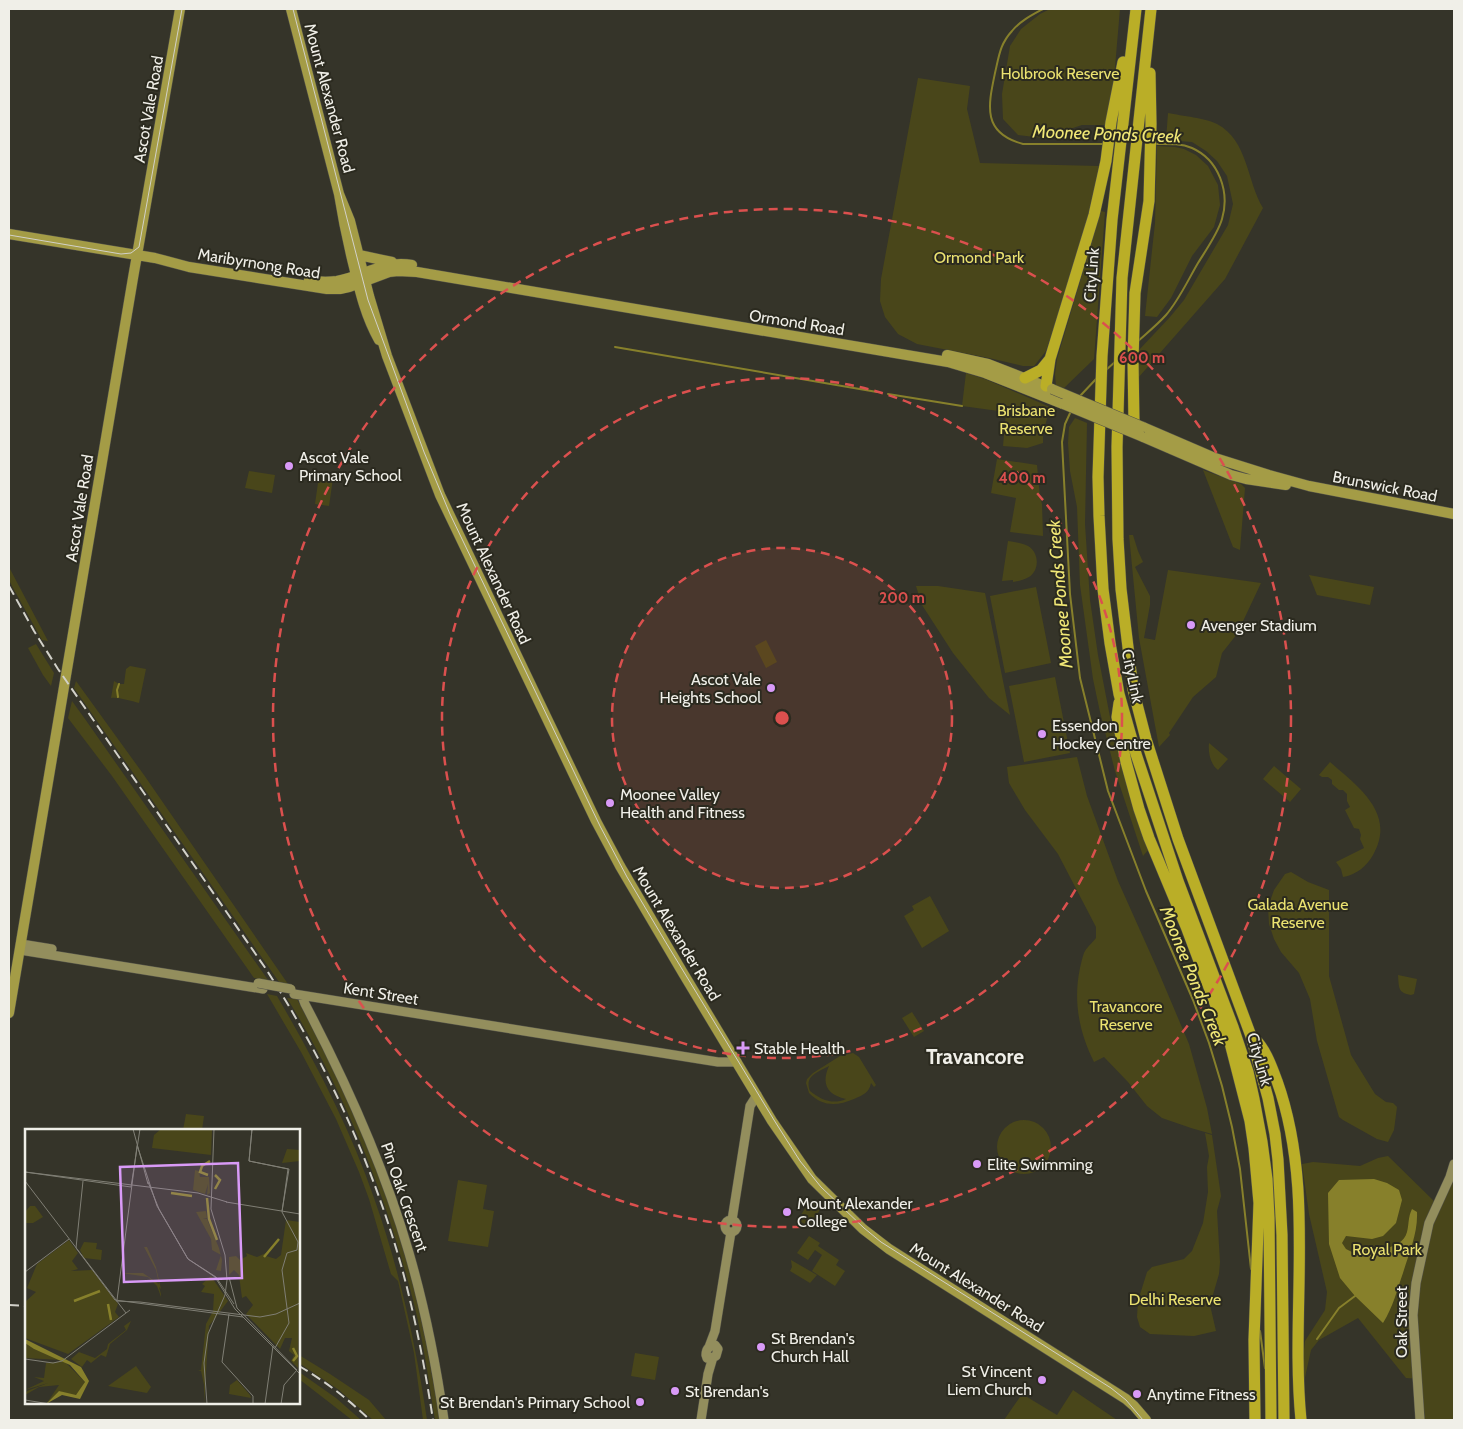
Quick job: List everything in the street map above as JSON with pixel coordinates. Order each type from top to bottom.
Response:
[{"type":"highway","name":"CityLink","points":[[1134,9],[1117,122],[1118,160],[1102,356],[1098,477],[1101,559],[1107,625],[1119,694],[1147,790],[1178,881],[1233,1027],[1254,1099],[1267,1179],[1271,1420]]},
{"type":"highway","name":"CityLink","points":[[1151,9],[1122,278],[1117,467],[1121,590],[1133,689],[1146,739],[1178,839],[1250,1036],[1268,1098],[1278,1160],[1282,1235],[1285,1368],[1284,1420]]},
{"type":"highway","points":[[1132,426],[1130,409],[1133,403],[1135,293],[1147,217],[1151,159],[1149,22]]},
{"type":"highway","points":[[1048,392],[1050,359],[1094,215],[1117,122]]},
{"type":"highway","points":[[1025,378],[1041,370],[1050,359]]},
{"type":"highway","points":[[1119,694],[1118,717],[1126,762],[1139,809],[1148,838],[1230,1043],[1242,1086],[1254,1148],[1259,1203],[1254,1340],[1255,1420]]},
{"type":"highway","points":[[1250,1036],[1259,1043],[1270,1062],[1282,1095],[1294,1146],[1298,1190],[1298,1356],[1301,1420]]},
{"type":"main road","name":"Ascot Vale Road","points":[[9,1013],[180,9]]},
{"type":"main road","name":"Mount Alexander Road","points":[[291,9],[339,194],[343,224],[388,356],[440,495],[596,821],[632,887],[757,1095],[799,1162],[812,1179],[872,1237],[1130,1402],[1146,1420]]},
{"type":"main road","name":"Mount Alexander Road","points":[[339,194],[350,221],[359,255],[362,298],[371,326],[388,356]]},
{"type":"main road","name":"Maribyrnong Road","points":[[9,234],[314,281],[361,278]]},
{"type":"main road","points":[[359,255],[397,264]]},
{"type":"main road","name":"Maribyrnong Road","points":[[156,258],[189,267],[311,287],[334,289],[361,278]]},
{"type":"main road","name":"Ormond Road","points":[[361,278],[397,264],[536,286],[952,356],[988,364],[1025,378],[1048,392]]},
{"type":"main road","name":"Ormond Road","points":[[361,278],[398,270],[948,362],[1048,392],[1215,458]]},
{"type":"main road","points":[[334,289],[362,298]]},
{"type":"main road","name":"Ormond Road","points":[[1132,426],[1217,470]]},
{"type":"main road","name":"Brunswick Road","points":[[1215,458],[1258,477]]},
{"type":"main road","name":"Brunswick Road","points":[[1217,470],[1238,477],[1258,477],[1454,514]]},
{"type":"main road","name":"Mount Alexander Road","points":[[1110,1389],[1138,1420]]},
{"type":"street","name":"Kent Street","points":[[20,947],[296,993],[712,1057],[734,1057]]},
{"type":"street","name":"Pin Oak Crescent","points":[[296,993],[305,1004],[341,1074],[395,1210],[409,1252],[424,1308],[444,1420]]},
{"type":"street","points":[[701,1420],[710,1357],[718,1353],[718,1348],[712,1347],[731,1232],[726,1228],[726,1224],[727,1221],[732,1220],[750,1106],[757,1095]]},
{"type":"street","name":"Oak Street","points":[[1420,1420],[1413,1315],[1416,1283],[1429,1223],[1454,1164]]},
{"type":"green space","name":"Holbrook Reserve","points":[[1050,9],[1120,9],[1110,125],[1082,125],[1043,138],[1018,135],[1003,119],[1002,94],[1010,46],[1021,29],[1040,14]]},
{"type":"green space","name":"Ormond Park","points":[[918,78],[970,86],[967,109],[980,163],[1099,166],[1086,231],[1046,351],[1034,366],[1023,366],[917,344],[898,334],[885,317],[880,301],[881,279]]},
{"type":"green space","points":[[1168,113],[1207,120],[1227,131],[1241,151],[1263,208],[1225,279],[1138,378],[1138,351],[1184,300],[1228,225],[1233,204],[1227,176],[1217,161],[1192,142],[1166,140]]},
{"type":"green space","points":[[1157,146],[1184,149],[1196,155],[1208,166],[1218,185],[1220,205],[1214,227],[1192,256],[1171,298],[1157,317],[1145,316],[1155,223]]},
{"type":"green space","points":[[1101,211],[1105,212],[1094,359],[1064,388],[1056,386],[1057,359]]},
{"type":"green space","name":"Brisbane Reserve","points":[[966,373],[985,379],[1050,407],[1043,434],[1043,443],[1027,448],[1003,446],[1006,412],[962,406]]},
{"type":"green space","points":[[1075,418],[1087,423],[1085,524],[1090,600],[1098,655],[1112,727],[1149,849],[1143,856],[1115,771],[1093,679],[1080,585],[1077,507],[1070,471],[1068,443],[1069,427]]},
{"type":"green space","points":[[997,459],[1037,465],[1042,504],[1043,536],[1010,532],[1016,498],[991,493]]},
{"type":"green space","points":[[1203,470],[1241,484],[1245,488],[1240,550],[1233,547]]},
{"type":"green space","points":[[249,471],[275,475],[272,493],[245,488]]},
{"type":"green space","points":[[319,476],[333,478],[329,506],[315,504]]},
{"type":"green space","points":[[1129,535],[1133,535],[1143,562],[1135,567],[1150,596],[1144,638],[1155,640],[1168,570],[1261,583],[1237,634],[1222,653],[1216,677],[1193,697],[1169,733],[1170,735],[1159,747],[1139,638]]},
{"type":"green space","points":[[1008,541],[1026,545],[1034,552],[1037,561],[1035,570],[1027,578],[1013,582],[1013,580],[1002,581]]},
{"type":"green space","points":[[9,567],[48,641],[42,640],[13,588],[9,580]]},
{"type":"green space","points":[[1309,575],[1374,587],[1370,605],[1317,595]]},
{"type":"green space","points":[[916,586],[938,586],[985,593],[1010,715],[989,698],[953,653],[922,605]]},
{"type":"green space","points":[[1036,587],[1051,663],[1005,673],[990,596]]},
{"type":"green space","points":[[766,640],[777,662],[766,668],[755,646]]},
{"type":"green space","points":[[36,644],[54,673],[51,686],[28,648]]},
{"type":"green space","points":[[130,666],[146,669],[139,703],[111,698],[114,681],[124,684],[126,669]]},
{"type":"green space","name":"Essendon Hockey Centre","points":[[1055,677],[1070,753],[1024,762],[1009,686]]},
{"type":"green space","points":[[76,681],[144,775],[288,984],[279,982],[74,688]]},
{"type":"green space","points":[[72,701],[268,980],[254,978],[112,776],[68,718]]},
{"type":"green space","points":[[1209,743],[1228,759],[1218,770],[1210,758]]},
{"type":"green space","name":"Travancore Reserve","points":[[1077,757],[1087,796],[1118,881],[1189,1044],[1207,1108],[1212,1134],[1162,1118],[1147,1106],[1128,1082],[1104,1057],[1094,1062],[1084,1039],[1077,1004],[1078,980],[1084,953],[1096,938],[1096,927],[1058,854],[1025,810],[1009,783],[1007,767]]},
{"type":"green space","points":[[1330,762],[1362,791],[1371,802],[1377,813],[1380,826],[1379,840],[1371,859],[1357,872],[1343,877],[1341,869],[1336,862],[1364,848],[1360,839],[1359,829],[1354,828],[1345,810],[1350,807],[1347,801],[1347,794],[1332,784],[1332,780],[1328,777],[1319,775]]},
{"type":"green space","points":[[1274,766],[1301,789],[1290,802],[1263,779]]},
{"type":"green space","name":"Galada Avenue Reserve","points":[[1291,872],[1308,882],[1329,890],[1329,976],[1351,1055],[1375,1094],[1397,1107],[1394,1130],[1388,1142],[1377,1139],[1339,1117],[1317,1041],[1310,999],[1299,973],[1281,952],[1274,939],[1269,924],[1268,907],[1274,890],[1285,874]]},
{"type":"green space","points":[[930,896],[949,931],[922,948],[904,916],[914,910],[912,906]]},
{"type":"green space","points":[[1398,975],[1417,979],[1414,994],[1411,995],[1401,991]]},
{"type":"green space","points":[[267,994],[277,996],[305,1045],[343,1120],[364,1172],[392,1253],[418,1364],[427,1420],[423,1420],[414,1353],[398,1281],[391,1274],[359,1172],[336,1119],[301,1052]]},
{"type":"green space","points":[[287,998],[297,999],[351,1105],[380,1177],[414,1289],[423,1326],[440,1420],[435,1420],[415,1308],[392,1227],[378,1187],[363,1148],[328,1072]]},
{"type":"green space","points":[[912,1012],[924,1031],[914,1037],[902,1018]]},
{"type":"green space","points":[[853,1053],[859,1057],[876,1085],[874,1087],[871,1083],[869,1089],[860,1096],[836,1104],[825,1103],[814,1098],[809,1093],[806,1083],[807,1079],[840,1056]],"holes":[[[829,1066],[827,1088],[834,1095],[846,1099],[836,1102],[827,1101],[810,1091],[810,1078]]]},
{"type":"green space","points":[[186,1114],[204,1116],[202,1129],[183,1129]]},
{"type":"green space","points":[[1019,1120],[1029,1120],[1039,1124],[1047,1132],[1051,1147],[1047,1162],[1039,1170],[1029,1174],[1019,1174],[1009,1170],[1001,1162],[997,1152],[997,1142],[1001,1132],[1009,1124]]},
{"type":"green space","name":"Delhi Reserve","points":[[1205,1133],[1212,1135],[1221,1196],[1217,1211],[1219,1274],[1210,1305],[1216,1331],[1194,1336],[1150,1334],[1140,1327],[1137,1317],[1138,1301],[1147,1272],[1152,1267],[1184,1259],[1192,1251],[1203,1223],[1208,1192],[1207,1167],[1209,1156]]},
{"type":"green space","name":"Royal Park","points":[[1388,1156],[1439,1206],[1454,1174],[1454,1420],[1425,1420],[1421,1379],[1406,1378],[1358,1318],[1319,1340],[1311,1350],[1304,1382],[1303,1357],[1305,1341],[1325,1310],[1327,1292],[1309,1214],[1302,1164],[1313,1162],[1360,1166]]},
{"type":"green space","points":[[458,1180],[487,1185],[483,1209],[494,1211],[488,1247],[448,1241]]},
{"type":"green space","points":[[810,1200],[821,1208],[809,1227],[798,1220]]},
{"type":"green space","points":[[809,1236],[820,1243],[818,1246],[839,1260],[836,1265],[845,1271],[835,1286],[812,1271],[822,1255],[815,1250],[808,1260],[797,1253]]},
{"type":"green space","points":[[791,1260],[817,1275],[810,1283],[790,1271],[792,1267]]},
{"type":"green space","points":[[635,1353],[659,1357],[655,1380],[631,1376]]},
{"type":"green space","points":[[300,1356],[369,1400],[386,1420],[373,1420],[339,1390],[300,1364]]},
{"type":"green space","points":[[300,1373],[336,1398],[361,1420],[352,1420],[300,1380]]},
{"type":"green space","points":[[1073,1390],[1117,1420],[1004,1420],[1022,1394],[1057,1415]]},
{"type":"shaded area","points":[[1374,1179],[1387,1183],[1399,1190],[1402,1200],[1396,1223],[1383,1236],[1372,1239],[1346,1236],[1342,1243],[1346,1249],[1352,1252],[1392,1247],[1404,1239],[1412,1209],[1417,1212],[1415,1235],[1390,1311],[1383,1323],[1355,1296],[1340,1278],[1329,1244],[1328,1193],[1339,1180]]},
{"type":"waterway","name":"Moonee Ponds Creek","points":[[1043,9],[1026,18],[1015,27],[1002,46],[991,96],[991,117],[994,125],[1000,133],[1023,144],[1104,144]]},
{"type":"waterway","name":"Moonee Ponds Creek","points":[[1138,341],[1163,319],[1175,303],[1215,236],[1224,209],[1223,188],[1220,178],[1209,160],[1201,153],[1187,146],[1154,144]]},
{"type":"waterway","points":[[615,347],[877,392]]},
{"type":"waterway","name":"Moonee Ponds Creek","points":[[1106,370],[1116,361]]},
{"type":"waterway","name":"Moonee Ponds Creek","points":[[1080,396],[1097,378]]},
{"type":"waterway","points":[[888,394],[962,406]]},
{"type":"waterway","name":"Moonee Ponds Creek","points":[[1071,411],[1065,424],[1062,442],[1070,594],[1080,678],[1108,791],[1146,891],[1193,1000],[1222,1086],[1240,1169],[1251,1269]]},
{"type":"waterway","points":[[118,697],[117,690],[119,684]]},
{"type":"waterway","points":[[1317,1339],[1339,1308],[1355,1296]]},
{"type":"waterway","name":"Moonee Ponds Creek","points":[[1260,1331],[1265,1368]]},
{"type":"tram line","points":[[9,235],[121,254],[131,253],[139,247],[182,9]]},
{"type":"tram line","points":[[293,9],[368,300],[424,452],[450,514],[600,826],[627,877],[665,941],[774,1120],[800,1161],[821,1187],[881,1242],[1111,1388],[1126,1400],[1143,1420]]},
{"type":"railway","points":[[9,586],[58,669],[266,969],[288,1004],[327,1075],[376,1187],[401,1265],[415,1323],[433,1420]]},
{"type":"railway","points":[[9,1305],[25,1306]]},
{"type":"railway","points":[[300,1367],[336,1391],[370,1420]]},
{"type":"place","name":"Ascot Vale Primary School","points":[[289,466]]},
{"type":"place","name":"Avenger Stadium","points":[[1191,625]]},
{"type":"place","name":"Ascot Vale Heights School","points":[[771,688]]},
{"type":"place","name":"Essendon Hockey Centre","points":[[1042,734]]},
{"type":"place","name":"Moonee Valley Health and Fitness","points":[[610,803]]},
{"type":"place","name":"Stable Health","points":[[743,1048]]},
{"type":"place","name":"Elite Swimming","points":[[977,1164]]},
{"type":"place","name":"Mount Alexander College","points":[[787,1212]]},
{"type":"place","name":"St Brendan's Church Hall","points":[[761,1347]]},
{"type":"place","name":"St Vincent Liem Church","points":[[1042,1380]]},
{"type":"place","name":"St Brendan's","points":[[675,1391]]},
{"type":"place","name":"Anytime Fitness","points":[[1137,1394]]},
{"type":"place","name":"St Brendan's Primary School","points":[[640,1402]]},
{"type":"district","name":"Travancore","points":[[975,1057]]}]
